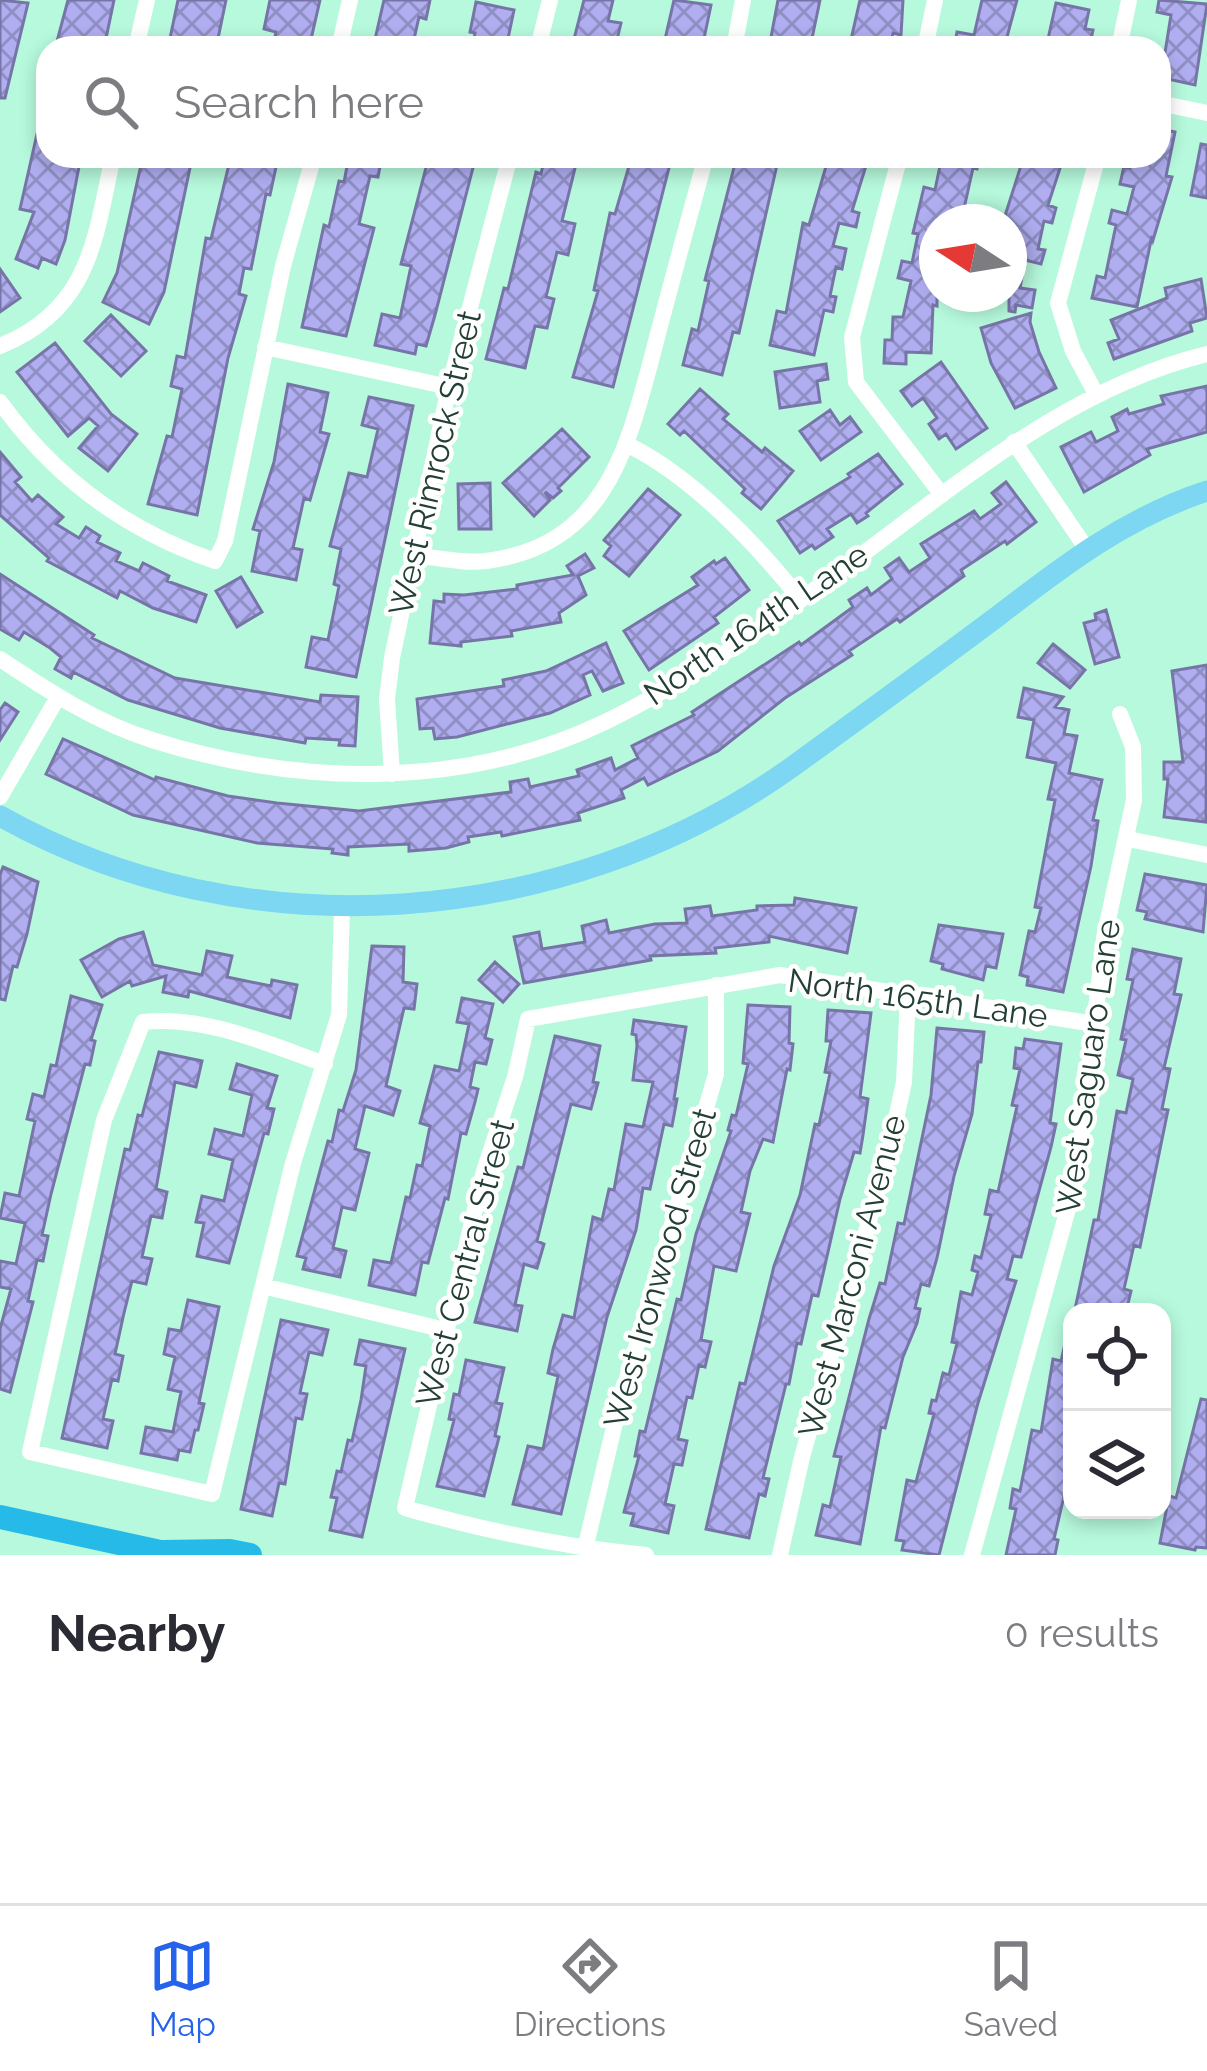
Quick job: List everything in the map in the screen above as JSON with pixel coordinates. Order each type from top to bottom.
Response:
[{"type":"highway","points":[[0,1517],[168,1554],[230,1551],[250,1555]]},
{"type":"main road","points":[[0,815],[61,845],[152,877],[226,895],[342,906],[453,900],[521,888],[660,842],[790,768],[1087,548],[1158,509],[1207,491]]},
{"type":"street","points":[[139,36],[147,0]]},
{"type":"street","points":[[342,36],[350,0]]},
{"type":"street","points":[[541,36],[550,0]]},
{"type":"street","points":[[736,36],[743,0]]},
{"type":"street","points":[[928,36],[935,0]]},
{"type":"street","points":[[1122,36],[1129,0]]},
{"type":"street","points":[[1171,106],[1207,112]]},
{"type":"street","points":[[0,346],[40,326],[67,298],[90,262],[110,168]]},
{"type":"street","points":[[0,402],[31,442],[94,500],[214,562],[225,542],[265,347],[311,168]]},
{"type":"street","name":"West Rimrock Street","points":[[392,774],[387,699],[412,555],[449,387],[507,168]]},
{"type":"street","points":[[412,555],[484,561],[553,538],[578,521],[604,490],[628,446],[703,168]]},
{"type":"street","points":[[897,168],[852,337],[856,382],[942,495]]},
{"type":"street","points":[[1095,168],[1058,303],[1073,351],[1096,394]]},
{"type":"street","points":[[265,347],[449,387]]},
{"type":"street","name":"North 164th Lane","points":[[0,659],[58,697],[150,740],[215,756],[319,775],[437,770],[514,754],[601,724],[688,678],[1014,442],[1096,394],[1166,364],[1207,354]]},
{"type":"street","points":[[1014,442],[1087,548]]},
{"type":"street","points":[[628,446],[652,457],[706,502],[769,559],[801,600]]},
{"type":"street","points":[[0,797],[58,697]]},
{"type":"street","name":"West Saguaro Lane","points":[[971,1555],[1070,1209],[1085,1126],[1104,938],[1134,800],[1133,748],[1120,714]]},
{"type":"street","points":[[1128,838],[1207,855]]},
{"type":"street","points":[[325,1064],[241,1035],[170,1018],[143,1022],[104,1120],[30,1452],[212,1494],[293,1163],[325,1064],[339,1015],[342,906]]},
{"type":"street","name":"North 165th Lane","points":[[528,1018],[780,975],[1095,1024]]},
{"type":"street","name":"West Ironwood Street","points":[[585,1550],[619,1406],[716,1074],[716,985]]},
{"type":"street","name":"West Marconi Avenue","points":[[780,1555],[802,1457],[889,1151],[904,1082],[908,995]]},
{"type":"street","name":"West Central Street","points":[[528,1018],[445,1330],[405,1508],[480,1530],[585,1550]]},
{"type":"street","points":[[263,1286],[445,1330]]},
{"type":"street","points":[[585,1550],[646,1555]]},
{"type":"building","points":[[0,0],[28,3],[5,98],[0,98]]},
{"type":"building","points":[[68,0],[114,0],[106,36],[58,36]]},
{"type":"building","points":[[178,0],[226,0],[218,36],[170,36]]},
{"type":"building","points":[[270,0],[320,0],[312,36],[275,36],[276,32],[264,29]]},
{"type":"building","points":[[384,0],[430,0],[426,19],[419,17],[415,36],[376,36]]},
{"type":"building","points":[[584,0],[613,0],[608,21],[621,23],[618,36],[575,36]]},
{"type":"building","points":[[674,0],[711,5],[705,36],[666,36]]},
{"type":"building","points":[[778,0],[820,0],[812,36],[771,36]]},
{"type":"building","points":[[860,0],[903,0],[901,35],[852,36]]},
{"type":"building","points":[[982,0],[1017,0],[1007,36],[956,36],[957,32],[974,35]]},
{"type":"building","points":[[1159,0],[1207,4],[1195,85],[1171,80],[1171,15],[1157,12]]},
{"type":"building","points":[[476,2],[514,10],[509,36],[470,32]]},
{"type":"building","points":[[1056,3],[1089,10],[1085,29],[1093,30],[1092,36],[1049,36]]},
{"type":"building","points":[[36,138],[36,168],[79,168],[56,264],[42,258],[38,268],[16,259],[34,212],[20,209]]},
{"type":"building","points":[[1201,144],[1207,145],[1207,198],[1191,195]]},
{"type":"building","points":[[140,168],[190,168],[164,292],[149,324],[103,302],[117,273]]},
{"type":"building","points":[[228,168],[276,168],[251,269],[244,268],[239,294],[246,296],[228,358],[197,515],[148,504],[167,436],[172,437],[182,389],[171,386],[177,356],[185,358],[206,238],[211,239]]},
{"type":"building","points":[[347,168],[380,168],[378,177],[370,176],[359,224],[374,228],[346,336],[302,327],[324,225],[329,227],[339,181],[344,182]]},
{"type":"building","points":[[426,168],[473,168],[426,346],[417,344],[415,354],[375,345],[382,314],[400,318],[411,266],[401,264]]},
{"type":"building","points":[[542,168],[575,168],[562,221],[575,224],[568,255],[557,252],[546,297],[554,299],[547,328],[535,326],[525,368],[486,359],[536,172],[541,174]]},
{"type":"building","points":[[628,168],[669,168],[613,387],[573,377],[598,291],[594,290],[610,213],[615,214]]},
{"type":"building","points":[[734,168],[776,168],[739,333],[733,332],[722,375],[683,365],[692,329],[698,331],[709,281],[705,280]]},
{"type":"building","points":[[826,168],[865,168],[852,211],[859,213],[856,227],[839,223],[833,246],[846,249],[842,269],[836,267],[830,296],[836,297],[833,312],[824,310],[814,355],[770,345],[777,311],[786,313],[803,223],[809,225]]},
{"type":"building","points":[[940,168],[973,168],[965,204],[920,204],[924,187],[935,190]]},
{"type":"building","points":[[1020,168],[1060,168],[1048,205],[1056,208],[1052,223],[1044,221],[1038,249],[1045,250],[1041,264],[1027,260],[1027,204],[1009,204]]},
{"type":"building","points":[[1124,168],[1168,168],[1166,176],[1172,177],[1153,240],[1152,236],[1137,307],[1092,298],[1097,276],[1105,278],[1116,225],[1109,223],[1112,210],[1127,214],[1134,187],[1120,184]]},
{"type":"building","points":[[919,208],[919,312],[933,312],[931,353],[906,352],[906,364],[884,363],[893,317],[903,317],[911,281],[898,278],[902,261],[912,263],[918,234],[913,233]]},
{"type":"building","points":[[0,269],[20,298],[0,312]]},
{"type":"building","points":[[1201,279],[1207,318],[1190,323],[1192,331],[1114,359],[1108,343],[1119,339],[1111,320],[1167,298],[1165,288]]},
{"type":"building","points":[[1027,289],[1035,290],[1032,308],[1027,307]]},
{"type":"building","points":[[1031,313],[1039,352],[1056,388],[1015,408],[991,363],[981,328]]},
{"type":"building","points":[[111,315],[146,351],[121,376],[85,341]]},
{"type":"building","points":[[55,343],[111,414],[137,434],[108,471],[79,448],[98,426],[89,418],[68,436],[17,372]]},
{"type":"building","points":[[941,362],[987,428],[956,449],[946,434],[939,439],[929,424],[937,418],[923,398],[912,406],[901,391]]},
{"type":"building","points":[[826,364],[828,379],[817,381],[820,402],[780,408],[775,372]]},
{"type":"building","points":[[288,384],[328,393],[320,432],[329,434],[310,500],[304,498],[293,548],[302,550],[296,580],[252,571],[260,531],[253,529],[274,462]]},
{"type":"building","points":[[1207,386],[1207,432],[1147,449],[1150,455],[1084,492],[1061,447],[1091,432],[1096,442],[1118,431],[1112,417],[1127,409],[1129,414],[1164,404],[1161,396]]},
{"type":"building","points":[[700,389],[728,414],[723,419],[793,471],[761,509],[684,431],[680,435],[668,424]]},
{"type":"building","points":[[369,397],[413,406],[356,677],[306,667],[312,637],[328,640],[341,549],[330,546],[349,473],[367,477],[378,429],[362,425]]},
{"type":"building","points":[[830,410],[840,425],[850,417],[861,432],[821,460],[800,431]]},
{"type":"building","points":[[562,429],[589,457],[553,498],[545,492],[550,500],[534,516],[503,483]]},
{"type":"building","points":[[0,452],[21,477],[15,482],[32,501],[38,495],[63,517],[56,524],[79,538],[86,527],[100,536],[97,542],[120,553],[116,561],[139,571],[143,563],[169,576],[167,581],[206,595],[196,622],[120,591],[117,598],[47,561],[0,515]]},
{"type":"building","points":[[878,454],[902,484],[868,516],[857,523],[851,514],[827,529],[833,537],[800,553],[778,521]]},
{"type":"building","points":[[1006,482],[1036,522],[961,570],[964,576],[849,651],[852,655],[785,698],[718,751],[648,785],[644,778],[621,790],[624,798],[578,813],[580,820],[502,836],[501,832],[468,837],[469,842],[446,848],[409,851],[409,844],[348,847],[348,855],[332,853],[333,849],[257,843],[133,815],[46,774],[63,739],[155,780],[228,796],[359,811],[511,792],[510,782],[528,779],[530,787],[579,776],[577,770],[611,758],[615,770],[638,758],[632,746],[694,715],[692,712],[799,642],[801,645],[853,607],[849,600],[867,588],[871,595],[892,579],[885,568],[899,558],[909,572],[930,558],[921,544],[974,511],[980,519],[1001,504],[992,493]]},
{"type":"building","points":[[490,483],[491,529],[459,529],[458,484]]},
{"type":"building","points":[[648,489],[680,515],[629,576],[604,556],[611,546],[604,540]]},
{"type":"building","points":[[585,554],[594,568],[578,576],[586,595],[559,613],[561,622],[511,631],[512,636],[461,642],[461,646],[430,643],[434,601],[444,602],[444,594],[517,589],[517,585],[573,575],[567,566]]},
{"type":"building","points":[[725,558],[749,590],[714,617],[718,623],[649,670],[624,631],[698,585],[692,577]]},
{"type":"building","points":[[0,574],[94,635],[92,638],[175,678],[320,702],[321,695],[358,697],[355,746],[339,745],[340,740],[306,738],[305,743],[220,728],[128,700],[73,672],[71,678],[55,669],[61,657],[50,648],[24,632],[19,640],[0,629]]},
{"type":"building","points":[[241,577],[262,612],[237,627],[216,591]]},
{"type":"building","points":[[1106,610],[1119,657],[1095,664],[1084,623]]},
{"type":"building","points":[[606,643],[623,683],[603,691],[592,671],[583,675],[590,695],[550,713],[457,737],[435,739],[433,728],[420,729],[417,699],[504,686],[503,680],[546,671]]},
{"type":"building","points":[[1053,644],[1085,670],[1070,688],[1038,663]]},
{"type":"building","points":[[1207,665],[1206,822],[1164,817],[1168,779],[1164,779],[1164,762],[1183,762],[1172,671]]},
{"type":"building","points":[[1024,688],[1063,697],[1055,707],[1069,710],[1064,734],[1077,736],[1069,773],[1102,780],[1093,820],[1098,821],[1091,866],[1063,992],[1027,985],[1028,977],[1020,975],[1029,931],[1035,932],[1041,908],[1035,907],[1055,800],[1048,799],[1056,763],[1027,757],[1034,720],[1018,717]]},
{"type":"building","points":[[5,703],[18,712],[0,740],[0,710]]},
{"type":"building","points":[[3,867],[38,882],[5,1000],[0,999]]},
{"type":"building","points":[[1145,874],[1207,885],[1203,932],[1145,919],[1147,912],[1137,910]]},
{"type":"building","points":[[795,898],[856,908],[847,953],[769,936],[769,942],[715,948],[716,953],[650,956],[651,960],[524,983],[514,937],[539,932],[542,949],[585,942],[582,926],[606,920],[609,933],[687,923],[685,909],[710,906],[712,916],[757,910],[757,906],[794,905]]},
{"type":"building","points":[[939,925],[1003,934],[996,968],[986,966],[983,980],[942,969],[943,964],[931,961]]},
{"type":"building","points":[[143,932],[153,965],[202,975],[207,951],[232,956],[227,977],[271,986],[272,980],[297,985],[290,1018],[189,991],[188,997],[163,992],[166,976],[132,986],[130,981],[102,997],[81,960]]},
{"type":"building","points":[[372,946],[404,947],[403,982],[417,984],[414,1009],[404,1008],[386,1086],[400,1091],[393,1115],[365,1106],[355,1149],[369,1153],[355,1210],[342,1207],[333,1248],[346,1251],[340,1277],[303,1269],[306,1258],[297,1256],[328,1141],[332,1142],[356,1070]]},
{"type":"building","points":[[1133,949],[1181,959],[1174,994],[1181,995],[1164,1068],[1170,1069],[1162,1109],[1168,1110],[1140,1247],[1134,1245],[1124,1289],[1131,1291],[1128,1303],[1076,1303],[1094,1220],[1098,1220],[1117,1111],[1126,1113],[1133,1079],[1118,1075],[1133,980],[1127,979]]},
{"type":"building","points":[[495,962],[519,984],[503,1002],[479,980]]},
{"type":"building","points":[[71,996],[102,1005],[91,1040],[95,1041],[90,1065],[85,1064],[51,1194],[42,1235],[48,1236],[43,1261],[37,1260],[28,1301],[33,1302],[10,1392],[0,1389],[0,1329],[11,1289],[0,1287],[0,1261],[16,1264],[25,1223],[0,1218],[5,1193],[19,1196],[35,1121],[27,1119],[33,1094],[44,1097]]},
{"type":"building","points":[[462,998],[493,1004],[485,1038],[492,1040],[486,1064],[475,1062],[470,1087],[478,1089],[475,1102],[466,1134],[461,1133],[448,1199],[428,1263],[422,1262],[415,1295],[369,1285],[374,1260],[391,1263],[406,1197],[410,1198],[417,1165],[422,1166],[430,1126],[420,1123],[435,1066],[459,1071],[469,1024],[457,1022]]},
{"type":"building","points":[[748,1005],[790,1007],[790,1070],[773,1142],[763,1139],[750,1171],[741,1212],[750,1214],[736,1271],[714,1266],[701,1340],[711,1342],[705,1367],[699,1365],[692,1398],[687,1397],[678,1439],[687,1441],[682,1465],[674,1464],[665,1504],[674,1506],[668,1533],[631,1525],[634,1514],[624,1512],[639,1456],[635,1456],[640,1431],[645,1432],[677,1299],[681,1300],[732,1115],[736,1116],[748,1064],[743,1063]]},
{"type":"building","points":[[828,1010],[871,1013],[860,1097],[868,1099],[863,1135],[840,1199],[818,1296],[812,1295],[801,1344],[797,1343],[763,1478],[769,1479],[765,1496],[759,1494],[749,1538],[706,1529],[740,1383],[745,1384],[774,1266],[800,1195],[815,1124],[819,1125],[830,1073],[825,1072],[831,1041],[826,1041]]},
{"type":"building","points":[[634,1020],[686,1027],[677,1099],[672,1126],[664,1124],[650,1189],[643,1188],[561,1514],[513,1504],[528,1446],[543,1449],[558,1376],[548,1373],[553,1349],[563,1315],[574,1318],[593,1217],[602,1220],[609,1189],[614,1190],[626,1124],[643,1127],[653,1082],[633,1080]]},
{"type":"building","points":[[937,1028],[984,1032],[981,1062],[937,1258],[929,1286],[921,1284],[917,1323],[885,1428],[881,1427],[860,1544],[816,1535],[823,1505],[830,1507],[841,1457],[834,1456],[869,1319],[880,1283],[885,1284],[898,1223],[904,1224],[931,1095]]},
{"type":"building","points":[[555,1036],[600,1046],[593,1082],[598,1083],[591,1109],[571,1104],[537,1241],[544,1244],[537,1268],[524,1264],[515,1305],[522,1306],[517,1331],[475,1322],[518,1167],[523,1168]]},
{"type":"building","points":[[1025,1039],[1061,1044],[1051,1147],[1021,1257],[1013,1256],[1007,1279],[1016,1281],[939,1555],[902,1550],[904,1541],[896,1540],[907,1480],[916,1482],[934,1414],[929,1413],[932,1400],[936,1401],[943,1373],[949,1375],[961,1292],[972,1295],[978,1272],[972,1270],[975,1256],[981,1258],[991,1215],[985,1214],[990,1190],[998,1192],[1017,1106],[1012,1105],[1020,1069],[1014,1068],[1016,1048],[1023,1049]]},
{"type":"building","points":[[159,1052],[202,1061],[196,1087],[175,1082],[156,1189],[167,1192],[162,1218],[151,1216],[142,1257],[152,1259],[146,1284],[132,1281],[124,1313],[115,1354],[123,1356],[103,1419],[113,1421],[107,1448],[62,1438],[125,1149],[130,1150],[138,1115],[142,1116]]},
{"type":"building","points":[[237,1064],[277,1076],[267,1108],[274,1109],[268,1134],[264,1133],[229,1263],[197,1256],[204,1223],[196,1222],[202,1196],[224,1201],[233,1160],[209,1154],[215,1129],[243,1136],[252,1095],[230,1089]]},
{"type":"building","points":[[188,1300],[219,1307],[198,1430],[190,1452],[179,1450],[177,1460],[141,1453],[146,1427],[173,1432],[181,1392],[168,1389],[175,1357],[164,1354],[169,1329],[181,1331]]},
{"type":"building","points":[[281,1320],[328,1330],[322,1355],[309,1352],[300,1393],[307,1394],[302,1419],[296,1418],[285,1484],[279,1483],[272,1516],[241,1509]]},
{"type":"building","points":[[360,1340],[405,1349],[362,1537],[330,1530],[337,1471],[341,1472],[348,1440],[352,1441],[361,1400],[366,1366],[355,1364]]},
{"type":"building","points":[[1063,1352],[1063,1500],[1055,1555],[1006,1555],[1016,1509],[1010,1508],[1013,1489],[1020,1491],[1032,1430],[1041,1432],[1053,1359],[1061,1361]]},
{"type":"building","points":[[466,1360],[504,1368],[496,1403],[502,1404],[495,1436],[499,1437],[484,1496],[437,1486],[454,1420],[449,1419],[454,1394],[459,1395]]},
{"type":"building","points":[[1201,1399],[1207,1400],[1207,1548],[1160,1543],[1165,1519],[1171,1519],[1171,1497],[1176,1498]]}]
